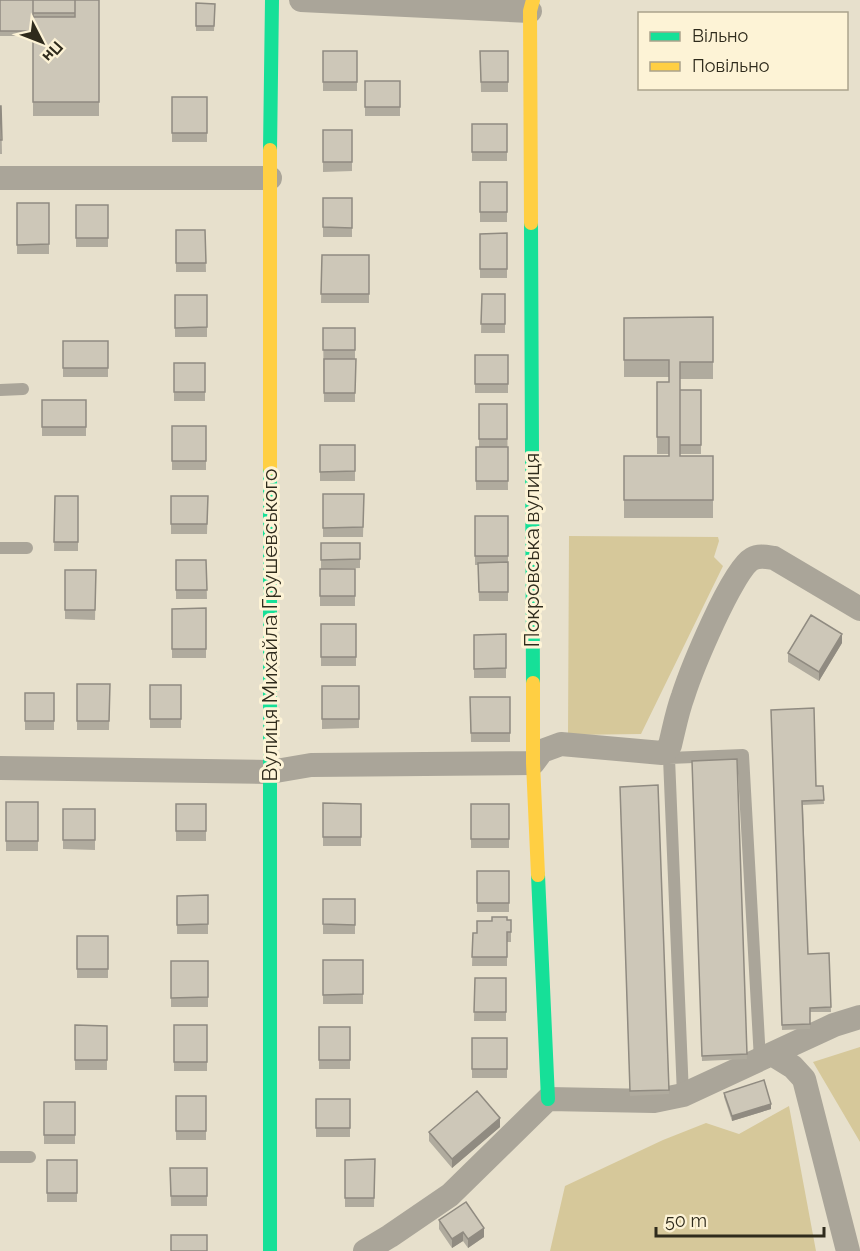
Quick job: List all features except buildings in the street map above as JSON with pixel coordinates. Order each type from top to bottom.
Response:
[{"type":"street","name":"Вулиця Михайла Грушевського","points":[[270,1251],[272,0]]},
{"type":"street","points":[[301,0],[531,5]]},
{"type":"street","name":"Покровська вулиця","points":[[531,5],[533,763],[548,1100]]},
{"type":"street","points":[[0,178],[270,178]]},
{"type":"street","points":[[0,768],[270,772],[311,765],[533,763],[542,752],[561,744],[667,755],[683,696],[727,591],[751,559],[763,556],[774,558],[860,609]]},
{"type":"street","points":[[365,1251],[450,1195],[548,1100],[654,1101],[683,1095],[834,1025],[860,1017]]},
{"type":"street","points":[[766,1057],[793,1067],[804,1079],[848,1251]]},
{"type":"lane","points":[[0,390],[23,389]]},
{"type":"lane","points":[[0,548],[27,548]]},
{"type":"lane","points":[[683,1095],[667,755],[743,755],[766,1057]]},
{"type":"lane","points":[[0,1157],[30,1157]]},
{"type":"shaded area","points":[[569,536],[718,537],[714,557],[723,566],[641,734],[568,735]]},
{"type":"shaded area","points":[[860,1047],[860,1142],[813,1062]]},
{"type":"shaded area","points":[[789,1106],[816,1251],[550,1251],[565,1186],[663,1140],[706,1123],[739,1134]]},
{"type":"traffic: fast","points":[[270,150],[272,0]]},
{"type":"traffic: fast","points":[[531,223],[533,683]]},
{"type":"traffic: fast","points":[[270,468],[270,1251]]},
{"type":"traffic: fast","points":[[538,875],[548,1099]]},
{"type":"traffic: slow","points":[[531,223],[530,11],[533,0]]},
{"type":"traffic: slow","points":[[270,150],[270,468]]},
{"type":"traffic: slow","points":[[533,683],[533,763],[538,875]]}]
